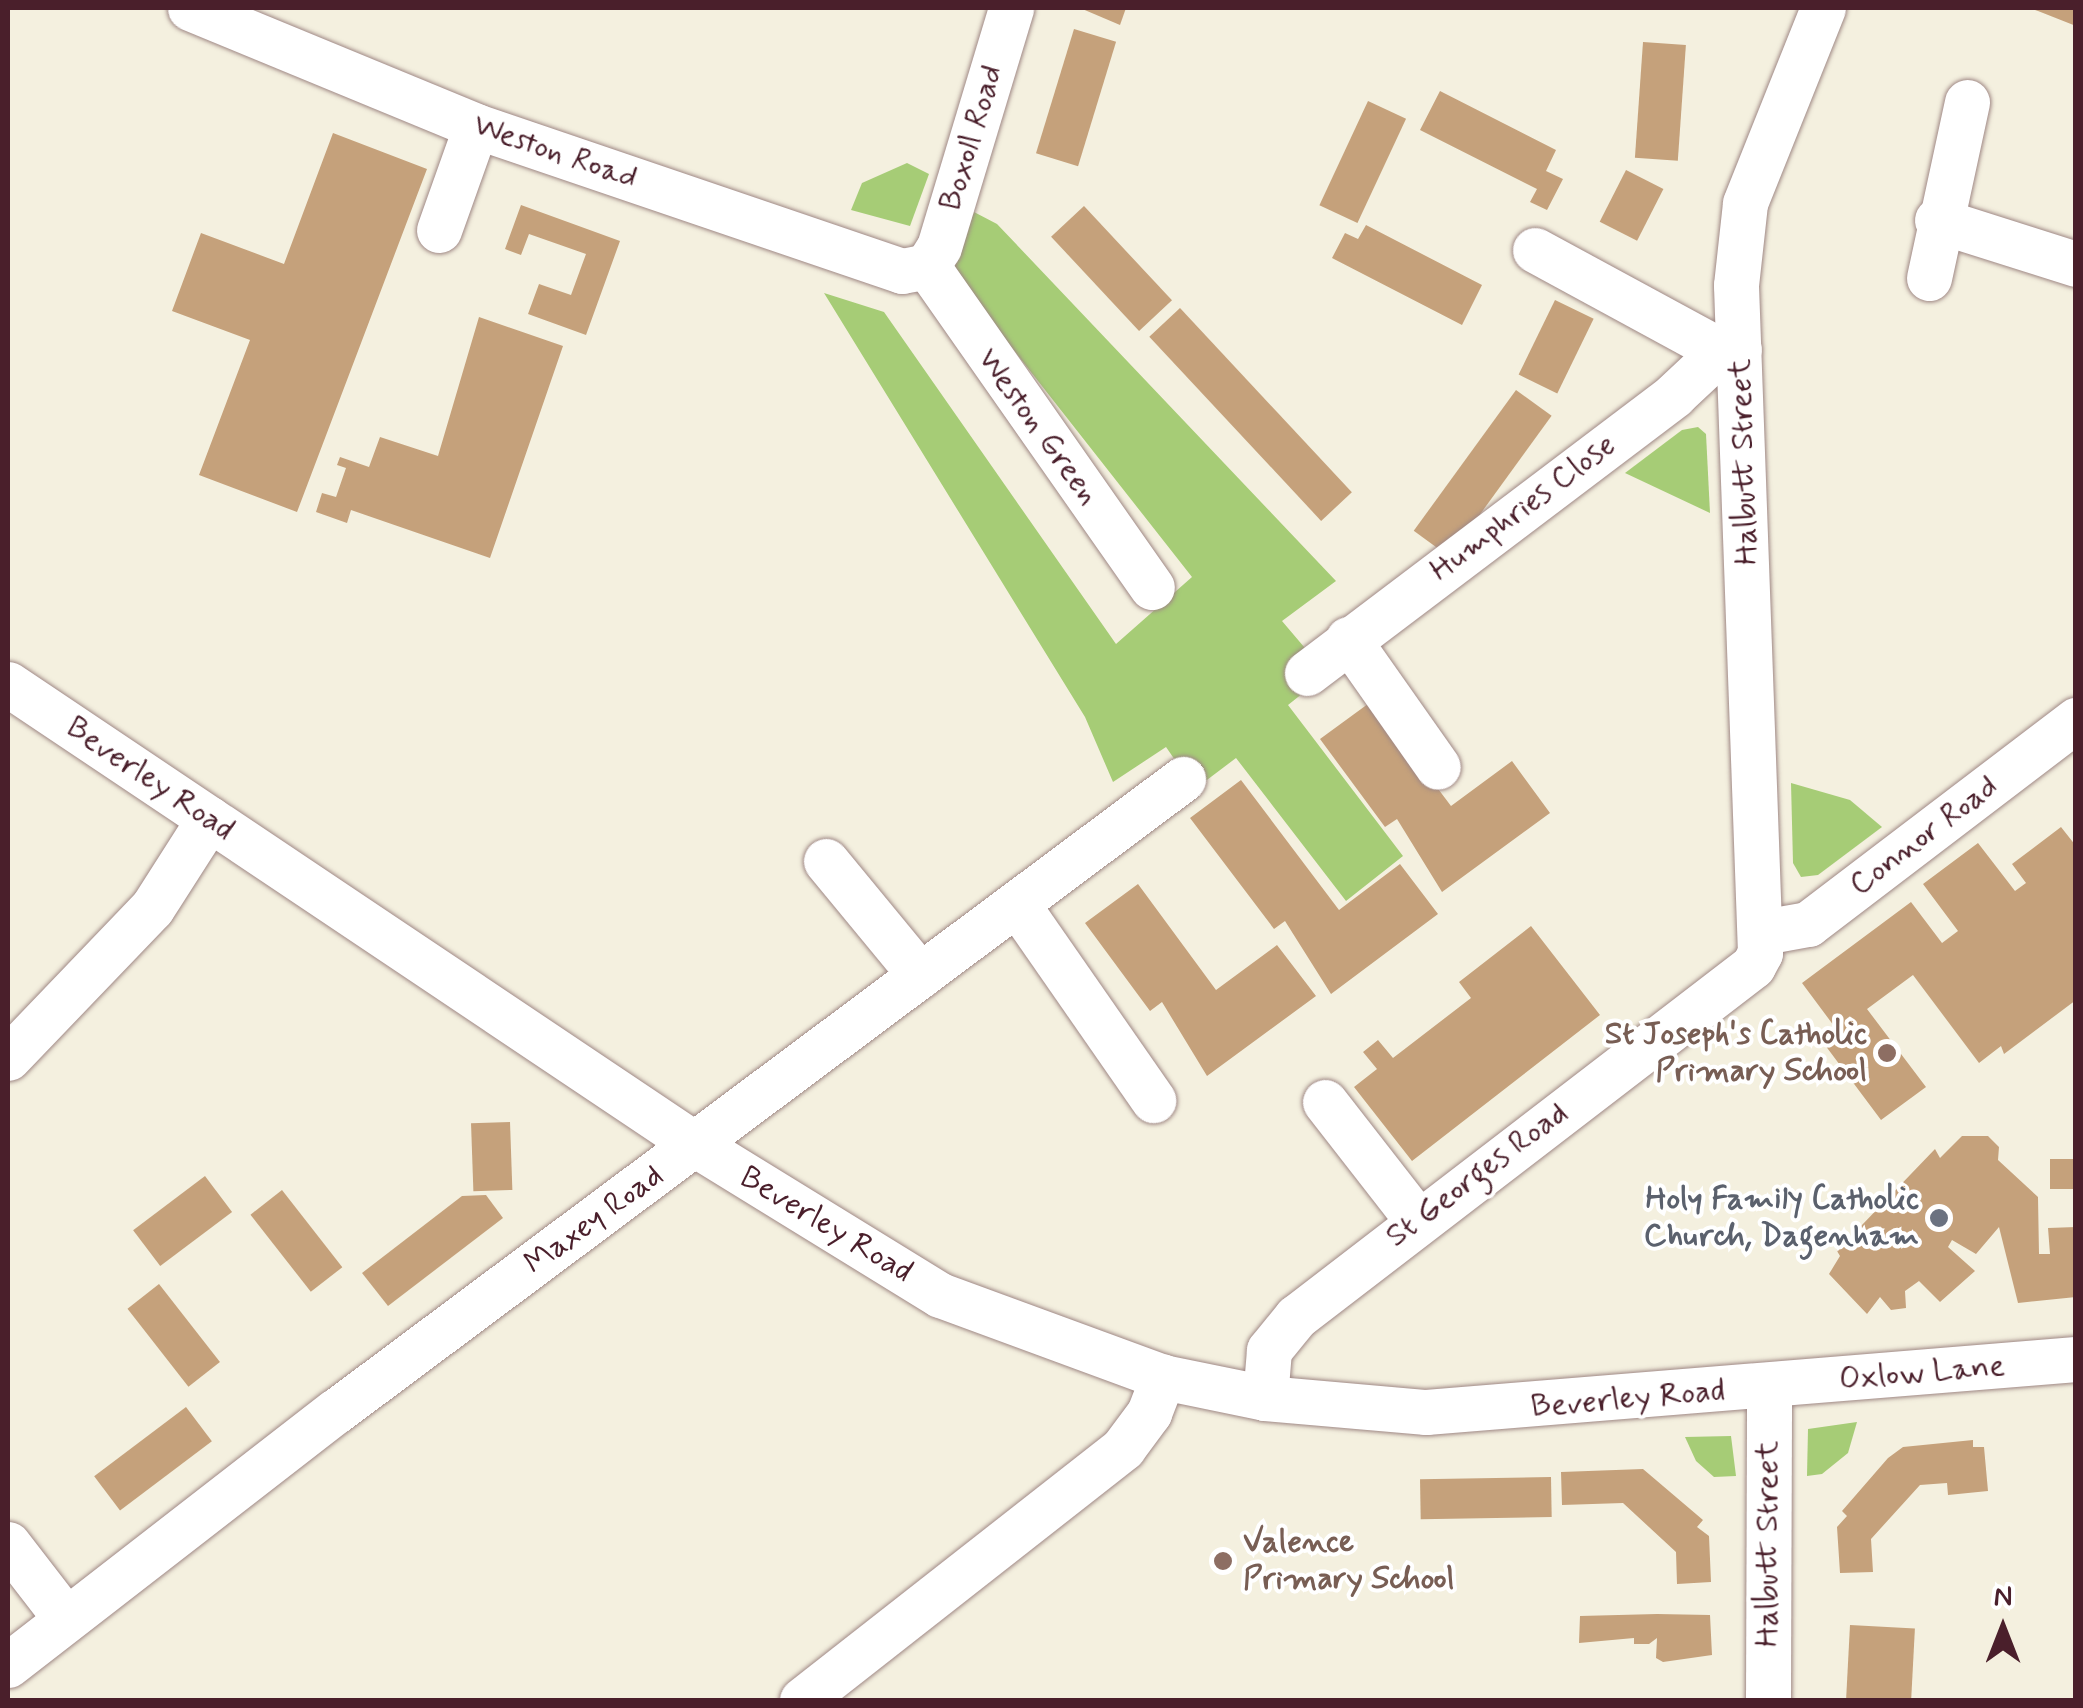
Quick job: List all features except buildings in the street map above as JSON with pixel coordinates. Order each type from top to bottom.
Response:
[{"type":"street","name":"Weston Road","points":[[190,8],[476,126],[902,271],[926,266]]},
{"type":"street","name":"Boxoll Road","points":[[926,266],[939,247],[1012,8]]},
{"type":"street","name":"Halbutt Street","points":[[1763,932],[1730,350],[1746,203],[1812,12]]},
{"type":"street","points":[[1929,278],[1938,220],[1967,102]]},
{"type":"street","points":[[438,230],[476,126]]},
{"type":"street","points":[[1938,220],[2076,264]]},
{"type":"street","points":[[1535,250],[1730,350]]},
{"type":"street","name":"Weston Green","points":[[926,266],[1152,586]]},
{"type":"street","name":"Humphries Close","points":[[1306,672],[1730,350]]},
{"type":"street","points":[[1348,639],[1438,766]]},
{"type":"street","name":"Beverley Road","points":[[8,684],[696,1145],[940,1295],[1163,1377],[1265,1398],[1426,1412],[1769,1388]]},
{"type":"street","name":"Connor Road","points":[[1763,932],[1808,924],[2076,720]]},
{"type":"street","name":"Maxey Road","points":[[8,1665],[1183,780]]},
{"type":"street","points":[[8,1058],[152,908],[210,819]]},
{"type":"street","points":[[826,861],[920,975]]},
{"type":"street","points":[[1016,904],[1152,1100]]},
{"type":"street","name":"St Georges Road","points":[[1265,1398],[1269,1350],[1296,1317],[1416,1219],[1753,966],[1763,932]]},
{"type":"street","points":[[1324,1102],[1416,1219]]},
{"type":"street","name":"Oxlow Lane","points":[[1769,1388],[2076,1359]]},
{"type":"street","points":[[816,1696],[1124,1448],[1150,1413],[1163,1377]]},
{"type":"street","name":"Halbutt Street","points":[[1768,1700],[1769,1388]]},
{"type":"street","points":[[8,1544],[66,1619]]},
{"type":"green space","points":[[907,163],[929,174],[910,226],[851,210],[862,183]]},
{"type":"green space","points":[[974,212],[997,224],[1336,581],[1282,621],[1327,674],[1288,705],[1403,856],[1346,901],[1236,758],[1195,789],[1166,747],[1113,782],[1085,717],[824,293],[884,312],[1116,644],[1192,577],[953,271]]},
{"type":"green space","points":[[1698,427],[1706,434],[1710,513],[1625,473],[1682,430]]},
{"type":"green space","points":[[1791,783],[1850,800],[1882,827],[1818,875],[1801,877],[1793,863]]},
{"type":"green space","points":[[1857,1422],[1848,1453],[1822,1474],[1807,1476],[1808,1429]]},
{"type":"green space","points":[[1731,1436],[1736,1476],[1714,1477],[1696,1461],[1685,1437]]},
{"type":"place","name":"St Joseph's Catholic Primary School","points":[[1887,1053]]},
{"type":"place","name":"Holy Family Catholic Church, Dagenham","points":[[1939,1218]]},
{"type":"place","name":"Valence Primary School","points":[[1223,1561]]}]
